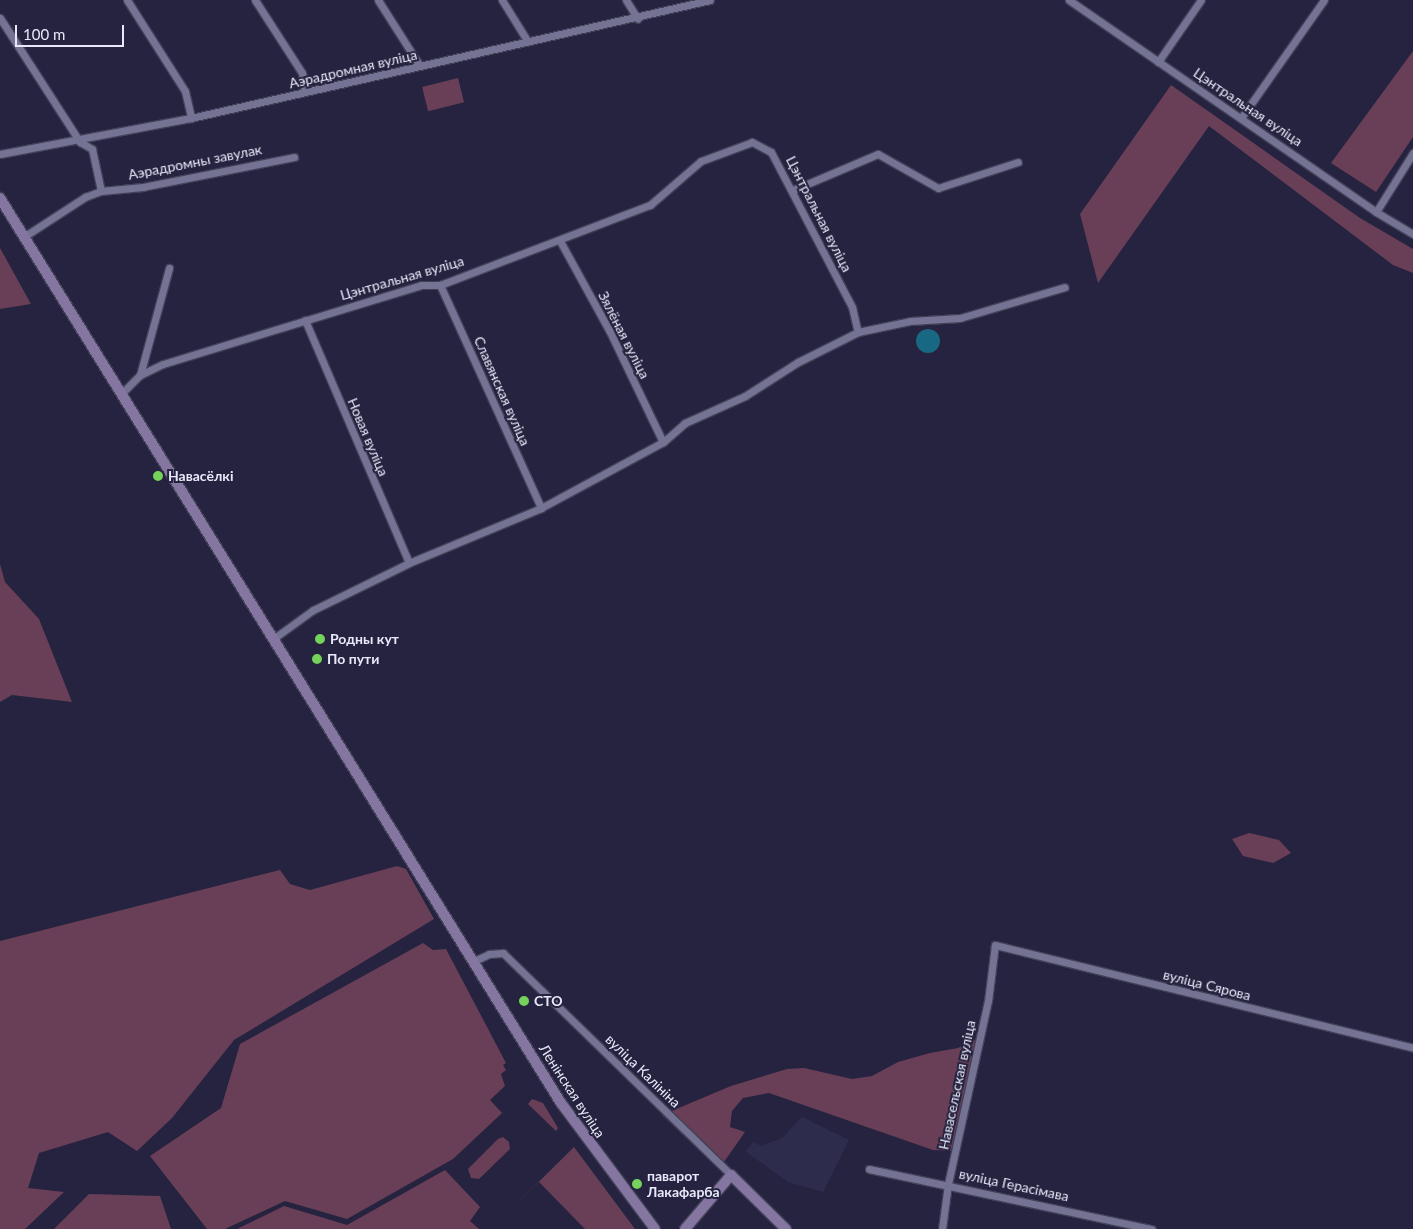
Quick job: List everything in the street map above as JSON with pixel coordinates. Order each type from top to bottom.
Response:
[{"type":"main road","points":[[0,198],[273,638]]},
{"type":"main road","name":"Ленінская вуліца","points":[[273,638],[561,1103],[656,1229]]},
{"type":"main road","points":[[684,1229],[730,1175]]},
{"type":"main road","name":"вуліца Калініна","points":[[730,1175],[786,1229]]},
{"type":"street","points":[[127,0],[185,90],[191,118]]},
{"type":"street","points":[[254,0],[302,74],[305,92]]},
{"type":"street","points":[[378,0],[420,66]]},
{"type":"street","points":[[502,0],[528,42]]},
{"type":"street","points":[[626,0],[638,19]]},
{"type":"street","name":"Аэрадромная вуліца","points":[[0,154],[80,142],[191,118],[638,19],[710,0]]},
{"type":"street","points":[[1158,62],[1201,0]]},
{"type":"street","points":[[1241,118],[1324,0]]},
{"type":"street","name":"Цэнтральная вуліца","points":[[1072,1],[1376,212],[1413,234]]},
{"type":"street","points":[[0,18],[80,142],[92,149],[102,191]]},
{"type":"street","name":"Цэнтральная вуліца","points":[[122,393],[140,375],[163,364],[420,286],[440,285],[560,241],[650,205],[701,161],[752,142],[771,152],[793,190],[822,254],[852,307],[858,332]]},
{"type":"street","points":[[1376,212],[1413,153]]},
{"type":"street","points":[[793,190],[878,154],[938,188],[1018,162]]},
{"type":"street","name":"Аэрадромны завулак","points":[[25,236],[84,197],[102,191],[143,187],[294,156]]},
{"type":"street","name":"Зялёная вуліца","points":[[560,241],[609,330],[663,442]]},
{"type":"street","points":[[140,375],[169,268]]},
{"type":"street","name":"Славянская вуліца","points":[[440,285],[540,508]]},
{"type":"street","points":[[273,638],[313,610],[410,563],[540,508],[663,442],[685,423],[745,396],[798,362],[858,332],[910,321],[960,318],[1065,287]]},
{"type":"street","name":"Новая вуліца","points":[[305,320],[410,563]]},
{"type":"street","name":"вуліца Сярова","points":[[995,946],[1413,1048]]},
{"type":"street","name":"Навасельская вуліца","points":[[942,1229],[948,1184],[988,1001],[995,946]]},
{"type":"street","name":"вуліца Калініна","points":[[474,961],[488,954],[503,953],[730,1175]]},
{"type":"street","name":"вуліца Герасімава","points":[[869,1169],[948,1184],[1152,1229]]},
{"type":"shaded area","points":[[1413,51],[1413,137],[1376,192],[1331,163]]},
{"type":"shaded area","points":[[458,78],[464,102],[428,111],[422,87]]},
{"type":"shaded area","points":[[1171,85],[1360,218],[1413,249],[1413,273],[1393,265],[1209,126],[1098,283],[1080,214]]},
{"type":"shaded area","points":[[0,248],[31,304],[0,309]]},
{"type":"shaded area","points":[[0,564],[5,582],[39,619],[72,702],[12,695],[0,702]]},
{"type":"shaded area","points":[[1249,833],[1279,840],[1291,853],[1273,863],[1243,856],[1232,839]]},
{"type":"shaded area","points":[[397,866],[406,869],[434,919],[234,1040],[172,1118],[137,1151],[108,1132],[39,1153],[28,1188],[64,1192],[25,1229],[0,1229],[0,941],[280,870],[290,884],[310,890]]},
{"type":"shaded area","points":[[423,943],[433,950],[446,949],[506,1063],[503,1065],[506,1070],[501,1074],[505,1086],[490,1100],[502,1113],[453,1159],[347,1219],[285,1201],[225,1229],[207,1229],[150,1156],[221,1108],[240,1044]]},
{"type":"shaded area","points":[[979,1038],[966,1120],[956,1151],[933,1150],[769,1093],[743,1098],[732,1111],[730,1127],[745,1132],[719,1169],[662,1115],[731,1086],[787,1069],[804,1068],[852,1079],[872,1076],[898,1062],[958,1048]]},
{"type":"shaded area","points":[[532,1099],[543,1103],[558,1128],[556,1131],[528,1104]]},
{"type":"shaded area","points":[[802,1117],[849,1140],[823,1192],[788,1182],[745,1151],[754,1142],[761,1146],[782,1138]]},
{"type":"shaded area","points":[[503,1137],[509,1142],[510,1149],[479,1179],[471,1178],[468,1169],[498,1139]]},
{"type":"shaded area","points":[[574,1147],[635,1229],[585,1229],[539,1182],[491,1229]]},
{"type":"shaded area","points":[[445,1170],[480,1207],[470,1221],[479,1229],[237,1229],[284,1206],[347,1225]]},
{"type":"shaded area","points":[[89,1194],[160,1196],[171,1229],[54,1229]]},
{"type":"water","points":[[928,329],[937,332],[940,341],[937,350],[928,353],[919,350],[916,341],[919,332]]},
{"type":"place","name":"Навасёлкі","points":[[158,476]]},
{"type":"place","name":"Родны кут","points":[[320,639]]},
{"type":"place","name":"По пути","points":[[317,659]]},
{"type":"place","name":"СТО","points":[[524,1001]]},
{"type":"place","name":"паварот Лакафарба","points":[[637,1184]]}]
